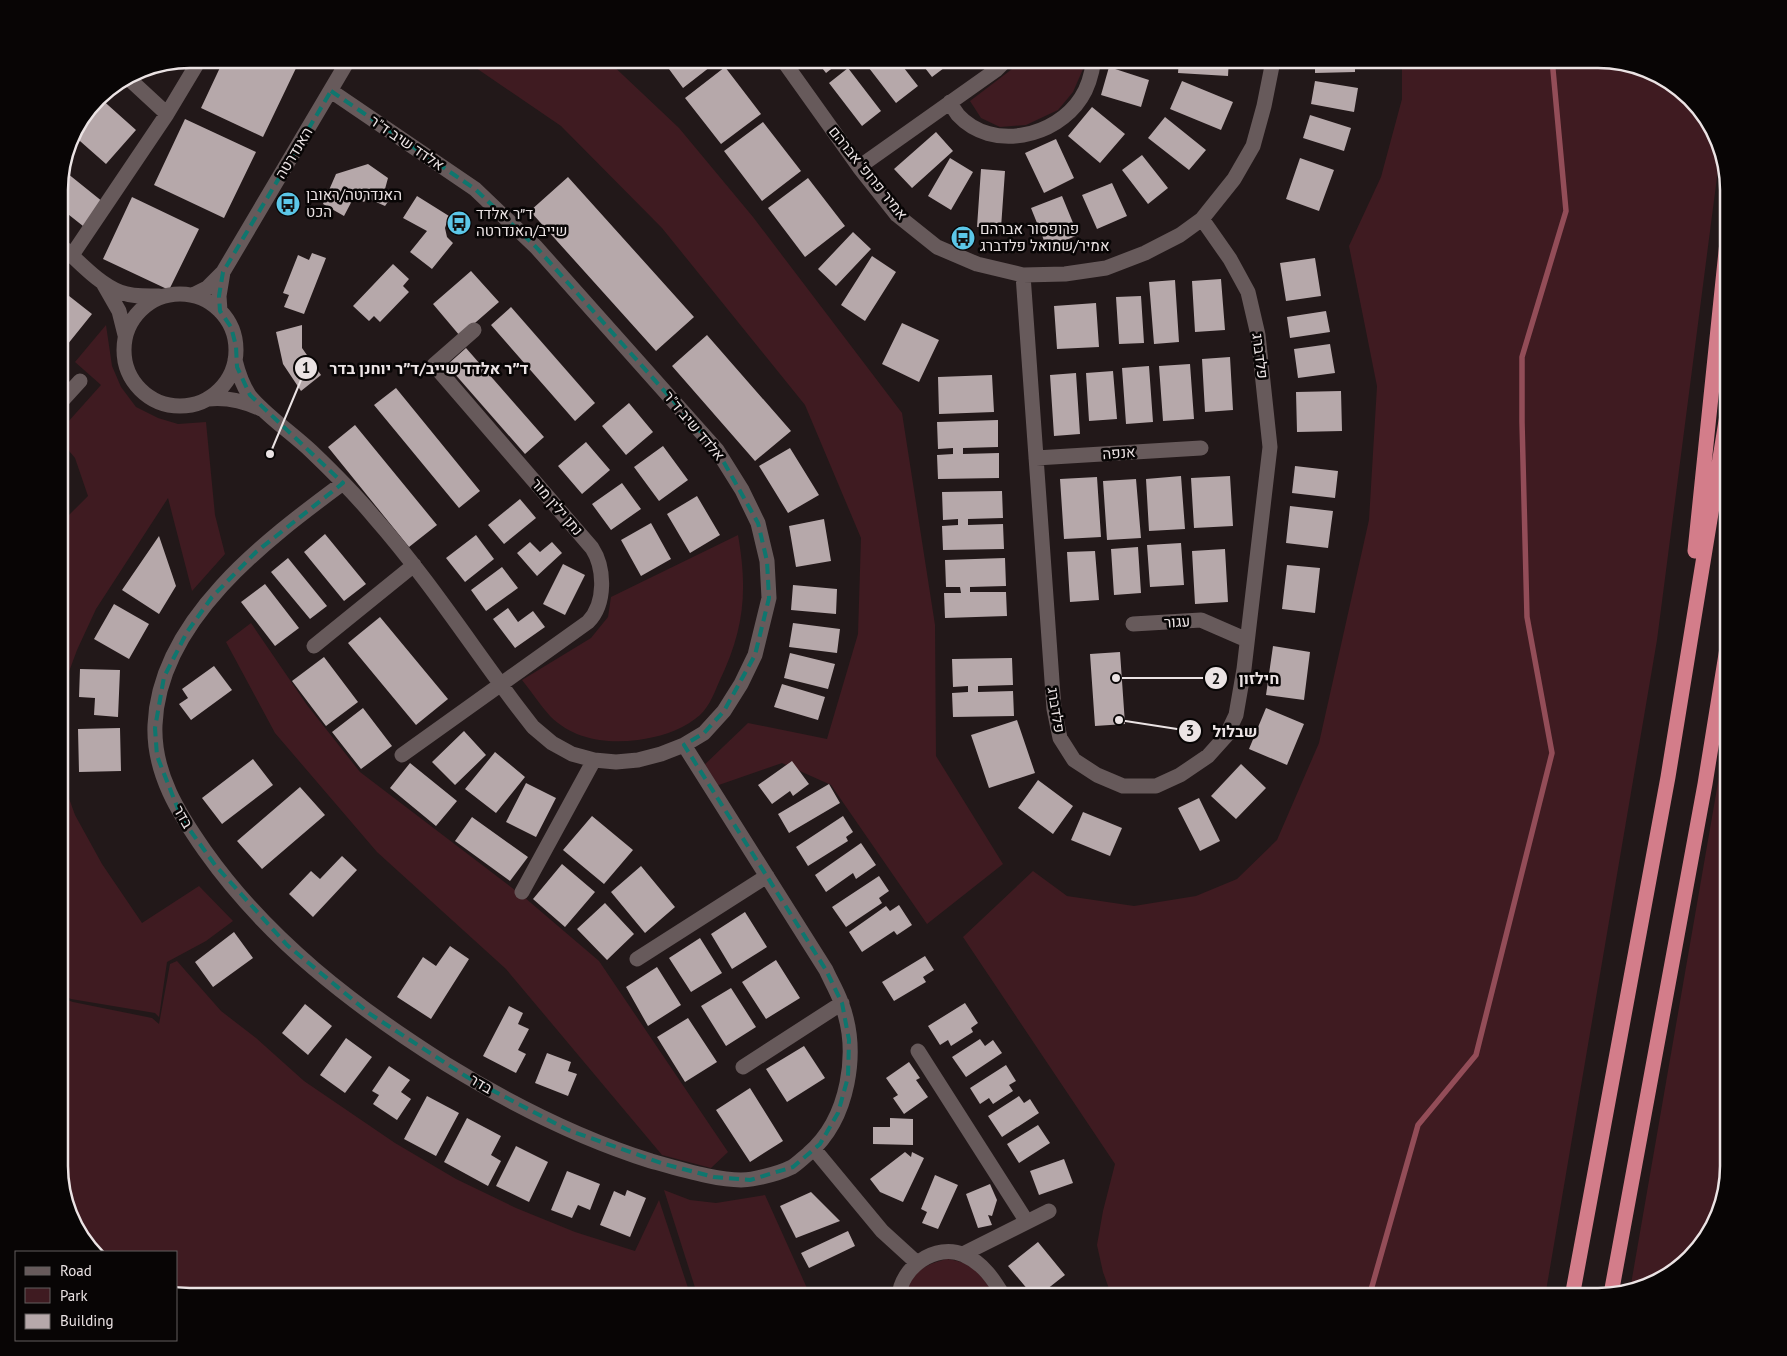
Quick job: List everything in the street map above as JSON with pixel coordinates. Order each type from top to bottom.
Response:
[{"type":"highway","points":[[1680,703],[1720,310]]},
{"type":"highway","points":[[1574,1288],[1680,703],[1720,458]]},
{"type":"highway","points":[[1612,1287],[1703,794],[1720,691]]},
{"type":"street","points":[[72,255],[167,114],[195,68]]},
{"type":"street","name":"האנדרטה","points":[[193,296],[207,288],[223,272],[344,68]]},
{"type":"street","name":"אמיר פרופ' אברהם","points":[[788,68],[859,167],[897,214],[937,246],[977,264],[1023,275],[1065,274],[1106,268],[1145,253],[1180,234],[1202,219],[1234,179],[1253,146],[1272,68]]},
{"type":"street","points":[[859,167],[998,68]]},
{"type":"street","points":[[950,102],[958,115],[981,131],[1017,137],[1055,124],[1068,114],[1081,99],[1091,80],[1093,68]]},
{"type":"street","points":[[133,82],[167,114]]},
{"type":"street","name":"אלדד שיב ד\"ר","points":[[266,412],[312,451],[374,516],[414,565],[533,727],[552,743],[572,754],[594,760],[616,762],[638,760],[661,754],[684,745],[704,732],[724,711],[741,684],[755,655],[769,598],[767,560],[758,523],[742,490],[717,450],[536,247],[506,216],[475,189],[331,91]]},
{"type":"street","name":"פלדברג","points":[[1023,275],[1054,709],[1060,738],[1074,760],[1097,775],[1123,786],[1156,786],[1180,775],[1208,756],[1226,736],[1236,715],[1270,448],[1258,335],[1248,292],[1230,259],[1202,219]]},
{"type":"street","points":[[68,252],[102,282],[120,292],[137,296],[178,294],[193,296],[208,302],[220,311],[231,327],[236,346],[235,360],[229,379],[220,390],[208,399]]},
{"type":"street","name":"האנדרטה","points":[[220,311],[219,296],[223,272]]},
{"type":"street","points":[[102,282],[119,311],[125,334]]},
{"type":"street","points":[[163,296],[150,302],[139,311],[125,334],[123,350],[126,367],[133,382],[143,393],[157,402],[175,406],[192,405],[208,399],[218,398],[251,404],[266,412]]},
{"type":"street","name":"נתן ילין מור","points":[[474,330],[434,365],[588,543],[597,556],[601,571],[599,603],[596,612],[590,620],[500,684]]},
{"type":"street","points":[[235,360],[246,389],[266,412]]},
{"type":"street","points":[[68,394],[80,381]]},
{"type":"street","name":"אנפה","points":[[1036,458],[1201,448]]},
{"type":"street","name":"בדר","points":[[343,482],[275,535],[225,583],[200,611],[164,677],[158,701],[155,728],[157,756],[166,786],[182,819],[215,865],[250,907],[287,945],[370,1014],[416,1045],[523,1108],[568,1130],[615,1149],[714,1177],[750,1180],[793,1167],[820,1144],[838,1113],[848,1078],[849,1040],[842,1003],[826,970],[684,745]]},
{"type":"street","points":[[314,646],[414,565]]},
{"type":"street","name":"עגור","points":[[1133,624],[1201,620],[1247,640]]},
{"type":"street","points":[[402,755],[500,684]]},
{"type":"street","points":[[522,892],[594,760]]},
{"type":"street","points":[[637,958],[767,876]]},
{"type":"street","points":[[743,1067],[842,1003]]},
{"type":"street","points":[[918,1051],[1027,1222]]},
{"type":"street","points":[[814,1149],[882,1231],[916,1262]]},
{"type":"street","points":[[963,1254],[1049,1211]]},
{"type":"street","points":[[899,1288],[916,1262],[946,1252],[963,1254],[979,1264],[998,1288]]},
{"type":"highlighted area","points":[[331,91],[475,189],[536,247],[717,450],[758,523],[767,561],[769,598],[755,655],[724,711],[704,733],[684,745],[826,970],[842,1003],[849,1040],[848,1077],[838,1113],[820,1144],[793,1167],[750,1180],[714,1177],[664,1164],[568,1130],[467,1077],[370,1014],[287,945],[215,865],[182,819],[157,756],[155,728],[164,677],[187,632],[212,597],[256,552],[343,483],[250,395],[237,367],[236,346],[231,327],[220,311],[219,296],[223,272]]},
{"type":"green space","points":[[476,68],[616,68],[679,128],[753,217],[902,413],[935,625],[936,756],[1003,864],[927,924],[831,785],[782,763],[713,787],[699,770],[748,723],[827,739],[858,634],[861,538],[805,405],[662,228],[561,126]]},
{"type":"green space","points":[[1013,68],[1083,68],[1073,92],[1058,110],[1026,125],[1000,127],[981,118],[970,101]]},
{"type":"green space","points":[[1402,68],[1605,68],[1621,70],[1637,74],[1665,88],[1689,109],[1707,136],[1713,150],[1718,172],[1657,640],[1547,1288],[1109,1288],[1097,1245],[1103,1211],[1115,1164],[963,937],[1033,871],[1067,896],[1134,906],[1196,896],[1237,879],[1277,840],[1319,743],[1369,520],[1377,386],[1349,246],[1381,177],[1402,99]]},
{"type":"green space","points":[[106,325],[112,366],[121,387],[136,407],[158,418],[178,424],[206,422],[215,515],[225,554],[192,591],[168,498],[96,609],[68,674],[68,516],[88,496],[75,458],[68,450],[68,422],[101,385],[75,362]]},
{"type":"green space","points":[[738,535],[743,575],[742,610],[739,628],[715,692],[700,715],[688,724],[668,733],[626,741],[591,739],[559,724],[550,716],[522,680],[591,638],[608,617],[611,597]]},
{"type":"green space","points":[[251,623],[307,705],[360,772],[524,897],[599,961],[728,1152],[711,1168],[662,1155],[506,969],[377,852],[275,733],[226,642]]},
{"type":"green space","points":[[1720,771],[1720,1166],[1718,1182],[1713,1206],[1707,1220],[1689,1247],[1665,1268],[1651,1276],[1631,1283]]},
{"type":"green space","points":[[68,796],[75,815],[102,864],[142,923],[199,886],[233,921],[206,941],[167,962],[159,1017],[155,1013],[68,998]]},
{"type":"green space","points":[[177,961],[221,1011],[256,1038],[304,1081],[395,1143],[456,1179],[516,1208],[575,1232],[635,1251],[659,1200],[688,1288],[178,1287],[178,1251],[101,1251],[84,1227],[77,1213],[70,1190],[68,1174],[68,1000],[152,1018],[159,1024],[170,964]]},
{"type":"green space","points":[[664,1190],[690,1200],[716,1203],[765,1195],[807,1288],[695,1288]]},
{"type":"green space","points":[[947,1259],[964,1263],[976,1271],[989,1288],[907,1288],[919,1271]]},
{"type":"building","points":[[220,68],[296,68],[263,137],[201,108]]},
{"type":"building","points":[[668,68],[709,68],[683,88]]},
{"type":"building","points":[[726,68],[761,114],[721,144],[685,98]]},
{"type":"building","points":[[822,68],[832,68],[826,73]]},
{"type":"building","points":[[848,68],[881,111],[862,126],[829,83]]},
{"type":"building","points":[[869,68],[904,68],[918,86],[896,103]]},
{"type":"building","points":[[925,68],[944,68],[932,77]]},
{"type":"building","points":[[1109,68],[1149,80],[1141,107],[1101,95]]},
{"type":"building","points":[[1178,68],[1228,68],[1228,76],[1178,73]]},
{"type":"building","points":[[1315,68],[1355,68],[1355,72],[1315,73]]},
{"type":"building","points":[[1182,81],[1233,102],[1221,130],[1170,109]]},
{"type":"building","points":[[1315,81],[1358,88],[1354,112],[1311,104]]},
{"type":"building","points":[[104,102],[136,130],[106,164],[79,140],[88,122]]},
{"type":"building","points":[[1092,107],[1125,134],[1100,163],[1068,136]]},
{"type":"building","points":[[1310,115],[1351,128],[1344,151],[1303,138]]},
{"type":"building","points":[[1165,117],[1206,150],[1189,170],[1148,138]]},
{"type":"building","points":[[185,119],[256,152],[224,218],[154,185]]},
{"type":"building","points":[[763,122],[801,171],[762,201],[724,151]]},
{"type":"building","points":[[936,132],[953,151],[912,188],[894,169]]},
{"type":"building","points":[[1056,139],[1074,178],[1044,193],[1025,153]]},
{"type":"building","points":[[1142,155],[1168,188],[1148,204],[1122,170]]},
{"type":"building","points":[[950,158],[973,172],[951,210],[928,196]]},
{"type":"building","points":[[1300,158],[1334,170],[1319,211],[1286,199]]},
{"type":"building","points":[[368,164],[388,178],[385,189],[394,193],[385,206],[367,198],[364,202],[354,197],[344,216],[323,204],[336,174]]},
{"type":"building","points":[[981,169],[1005,171],[1001,228],[977,227]]},
{"type":"building","points":[[69,175],[103,202],[83,226],[68,214]]},
{"type":"building","points":[[568,177],[694,317],[656,351],[530,211]]},
{"type":"building","points":[[808,178],[845,226],[805,257],[768,208]]},
{"type":"building","points":[[1112,183],[1127,216],[1097,229],[1082,195]]},
{"type":"building","points":[[417,196],[449,216],[445,228],[447,237],[453,243],[432,269],[410,252],[427,231],[403,218]]},
{"type":"building","points":[[1062,196],[1078,235],[1047,248],[1031,208]]},
{"type":"building","points":[[132,197],[199,229],[169,290],[103,259]]},
{"type":"building","points":[[853,232],[871,249],[836,286],[818,269]]},
{"type":"building","points":[[312,253],[326,258],[304,314],[284,307],[289,295],[283,293],[298,255],[309,260]]},
{"type":"building","points":[[872,256],[896,272],[865,321],[841,305]]},
{"type":"building","points":[[1315,258],[1321,296],[1286,301],[1280,263]]},
{"type":"building","points":[[393,264],[409,279],[403,286],[409,292],[380,322],[374,316],[369,321],[353,306]]},
{"type":"building","points":[[471,271],[499,302],[460,336],[433,304]]},
{"type":"building","points":[[1221,279],[1225,330],[1195,332],[1192,281]]},
{"type":"building","points":[[1175,280],[1179,342],[1154,344],[1149,282]]},
{"type":"building","points":[[68,295],[92,314],[68,344]]},
{"type":"building","points":[[1141,296],[1144,343],[1119,344],[1116,297]]},
{"type":"building","points":[[1096,303],[1099,347],[1057,349],[1054,306]]},
{"type":"building","points":[[511,307],[595,403],[575,421],[491,325]]},
{"type":"building","points":[[1326,311],[1330,332],[1290,338],[1287,317]]},
{"type":"building","points":[[902,323],[939,340],[919,382],[882,364]]},
{"type":"building","points":[[302,325],[302,348],[321,375],[301,391],[283,364],[276,332]]},
{"type":"building","points":[[707,335],[791,431],[755,461],[672,366]]},
{"type":"building","points":[[1330,344],[1335,373],[1298,378],[1294,349]]},
{"type":"building","points":[[466,348],[544,437],[525,454],[447,365]]},
{"type":"building","points":[[1230,357],[1233,410],[1205,412],[1202,359]]},
{"type":"building","points":[[1190,364],[1194,419],[1163,421],[1159,366]]},
{"type":"building","points":[[1149,366],[1153,422],[1126,424],[1122,368]]},
{"type":"building","points":[[1113,371],[1117,419],[1089,421],[1086,373]]},
{"type":"building","points":[[1076,373],[1080,434],[1054,436],[1050,375]]},
{"type":"building","points":[[992,375],[994,412],[939,414],[938,377]]},
{"type":"building","points":[[396,388],[480,491],[459,508],[374,405]]},
{"type":"building","points":[[1341,391],[1342,431],[1297,432],[1296,392]]},
{"type":"building","points":[[629,403],[653,432],[626,455],[602,426]]},
{"type":"building","points":[[998,420],[998,447],[963,448],[963,454],[999,453],[999,478],[938,479],[937,455],[953,454],[953,448],[938,449],[937,422]]},
{"type":"building","points":[[355,425],[437,525],[409,547],[328,447]]},
{"type":"building","points":[[586,442],[610,470],[582,494],[558,466]]},
{"type":"building","points":[[663,446],[688,480],[659,501],[634,467]]},
{"type":"building","points":[[790,448],[819,495],[788,513],[759,466]]},
{"type":"building","points":[[1295,466],[1338,471],[1335,498],[1292,493]]},
{"type":"building","points":[[1181,476],[1185,529],[1149,531],[1146,479]]},
{"type":"building","points":[[1230,476],[1233,526],[1194,528],[1191,478]]},
{"type":"building","points":[[1097,477],[1101,537],[1064,539],[1060,479]]},
{"type":"building","points":[[1136,479],[1141,538],[1107,540],[1103,481]]},
{"type":"building","points":[[622,483],[641,509],[611,530],[592,504]]},
{"type":"building","points":[[1002,491],[1003,518],[968,519],[968,525],[1003,524],[1004,549],[943,550],[942,526],[958,525],[958,519],[943,520],[942,492]]},
{"type":"building","points":[[697,496],[720,535],[690,553],[667,514]]},
{"type":"building","points":[[520,499],[536,518],[504,544],[488,525]]},
{"type":"building","points":[[1290,506],[1333,511],[1328,548],[1286,543]]},
{"type":"building","points":[[824,519],[831,561],[796,567],[789,526]]},
{"type":"building","points":[[651,523],[671,559],[641,576],[621,540]]},
{"type":"building","points":[[325,534],[366,584],[344,601],[304,552]]},
{"type":"building","points":[[476,535],[494,559],[465,582],[446,558]]},
{"type":"building","points":[[159,536],[176,586],[159,614],[122,590]]},
{"type":"building","points":[[530,542],[540,552],[552,542],[562,553],[537,576],[517,553]]},
{"type":"building","points":[[1181,543],[1184,585],[1150,587],[1147,545]]},
{"type":"building","points":[[1138,547],[1141,593],[1114,595],[1111,549]]},
{"type":"building","points":[[1225,549],[1228,602],[1195,604],[1192,551]]},
{"type":"building","points":[[1095,551],[1099,600],[1070,602],[1067,552]]},
{"type":"building","points":[[288,558],[327,606],[310,619],[271,572]]},
{"type":"building","points":[[1005,558],[1006,586],[970,587],[970,592],[1006,592],[1007,616],[945,618],[944,593],[961,593],[960,587],[946,587],[945,560]]},
{"type":"building","points":[[563,564],[585,575],[565,615],[543,604]]},
{"type":"building","points":[[1287,565],[1320,568],[1315,613],[1282,609]]},
{"type":"building","points":[[502,567],[518,588],[486,611],[471,590]]},
{"type":"building","points":[[265,584],[299,628],[275,646],[241,602]]},
{"type":"building","points":[[793,585],[837,589],[836,614],[791,610]]},
{"type":"building","points":[[114,604],[149,624],[129,659],[94,639]]},
{"type":"building","points":[[508,608],[518,622],[533,611],[545,627],[515,648],[493,619]]},
{"type":"building","points":[[380,617],[448,699],[416,725],[348,643]]},
{"type":"building","points":[[793,623],[840,629],[837,653],[789,647]]},
{"type":"building","points":[[1273,646],[1310,652],[1304,700],[1266,695]]},
{"type":"building","points":[[1120,652],[1125,724],[1095,726],[1090,654]]},
{"type":"building","points":[[790,653],[835,664],[828,689],[784,678]]},
{"type":"building","points":[[324,657],[358,702],[326,726],[292,681]]},
{"type":"building","points":[[1012,658],[1013,685],[978,686],[978,692],[1013,691],[1014,716],[953,717],[952,693],[968,692],[968,686],[953,687],[952,659]]},
{"type":"building","points":[[214,666],[232,690],[191,720],[179,704],[188,698],[182,689]]},
{"type":"building","points":[[80,669],[120,670],[118,717],[94,715],[95,698],[79,697]]},
{"type":"building","points":[[782,684],[825,697],[818,720],[774,707]]},
{"type":"building","points":[[363,708],[392,746],[361,769],[332,732]]},
{"type":"building","points":[[1266,708],[1304,724],[1287,765],[1249,749]]},
{"type":"building","points":[[1017,720],[1035,773],[989,788],[971,735]]},
{"type":"building","points":[[120,728],[121,771],[79,772],[78,729]]},
{"type":"building","points":[[464,731],[486,755],[455,785],[432,762]]},
{"type":"building","points":[[495,752],[525,777],[496,813],[465,789]]},
{"type":"building","points":[[253,759],[273,785],[222,824],[202,798]]},
{"type":"building","points":[[792,761],[809,784],[793,796],[790,791],[772,804],[758,785]]},
{"type":"building","points":[[410,763],[457,801],[436,826],[390,788]]},
{"type":"building","points":[[1241,764],[1266,788],[1236,819],[1211,796]]},
{"type":"building","points":[[1038,780],[1073,806],[1053,834],[1018,808]]},
{"type":"building","points":[[526,783],[556,798],[536,837],[506,822]]},
{"type":"building","points":[[829,784],[840,803],[789,833],[778,814]]},
{"type":"building","points":[[300,787],[325,815],[262,869],[237,841]]},
{"type":"building","points":[[1199,798],[1220,841],[1200,851],[1178,808]]},
{"type":"building","points":[[1083,812],[1122,828],[1110,856],[1071,840]]},
{"type":"building","points":[[592,816],[633,850],[604,884],[563,850]]},
{"type":"building","points":[[843,816],[853,832],[846,837],[848,841],[808,866],[796,847]]},
{"type":"building","points":[[472,817],[528,857],[510,881],[455,841]]},
{"type":"building","points":[[861,843],[876,865],[856,879],[853,873],[826,892],[815,875]]},
{"type":"building","points":[[342,856],[357,870],[313,917],[289,894],[311,871],[320,879]]},
{"type":"building","points":[[562,864],[595,892],[565,927],[533,899]]},
{"type":"building","points":[[641,866],[675,907],[645,933],[611,892]]},
{"type":"building","points":[[879,876],[889,891],[879,898],[882,903],[846,927],[832,907]]},
{"type":"building","points":[[605,903],[634,934],[607,960],[577,929]]},
{"type":"building","points":[[899,905],[912,925],[897,935],[894,931],[862,952],[849,932],[886,906],[890,911]]},
{"type":"building","points":[[745,912],[767,947],[732,969],[711,934]]},
{"type":"building","points":[[234,932],[253,958],[213,987],[195,962]]},
{"type":"building","points":[[700,938],[722,973],[691,992],[669,958]]},
{"type":"building","points":[[450,946],[469,959],[431,1019],[397,997],[423,957],[436,966]]},
{"type":"building","points":[[925,956],[934,970],[923,977],[926,982],[894,1001],[882,982]]},
{"type":"building","points":[[776,960],[800,998],[766,1019],[742,982]]},
{"type":"building","points":[[657,967],[681,1005],[648,1026],[626,987]]},
{"type":"building","points":[[731,988],[756,1027],[726,1046],[701,1006]]},
{"type":"building","points":[[965,1003],[978,1023],[971,1028],[973,1032],[951,1046],[948,1040],[940,1045],[928,1026]]},
{"type":"building","points":[[305,1004],[332,1026],[308,1055],[282,1033]]},
{"type":"building","points":[[509,1006],[523,1013],[518,1024],[529,1029],[518,1050],[526,1054],[516,1073],[483,1056]]},
{"type":"building","points":[[688,1018],[717,1062],[685,1082],[657,1037]]},
{"type":"building","points":[[346,1038],[372,1057],[345,1093],[320,1075]]},
{"type":"building","points":[[980,1039],[985,1046],[993,1040],[1002,1053],[966,1077],[952,1057]]},
{"type":"building","points":[[804,1046],[825,1078],[787,1102],[766,1069]]},
{"type":"building","points":[[547,1053],[571,1062],[568,1071],[577,1074],[568,1096],[535,1083]]},
{"type":"building","points":[[909,1062],[920,1078],[916,1080],[928,1097],[904,1114],[893,1098],[898,1095],[886,1078]]},
{"type":"building","points":[[1006,1065],[1016,1081],[1009,1085],[1013,1091],[993,1104],[989,1098],[980,1104],[970,1088]]},
{"type":"building","points":[[389,1066],[410,1080],[401,1092],[411,1099],[397,1120],[373,1104],[379,1095],[372,1091]]},
{"type":"building","points":[[750,1088],[783,1141],[750,1162],[716,1110]]},
{"type":"building","points":[[427,1096],[459,1113],[436,1156],[404,1139]]},
{"type":"building","points":[[1019,1096],[1024,1103],[1030,1099],[1039,1113],[1002,1137],[988,1116]]},
{"type":"building","points":[[467,1118],[501,1136],[491,1155],[501,1161],[488,1186],[444,1162]]},
{"type":"building","points":[[890,1118],[913,1119],[913,1145],[873,1144],[873,1127],[890,1127]]},
{"type":"building","points":[[1038,1125],[1050,1143],[1019,1163],[1007,1144]]},
{"type":"building","points":[[516,1146],[548,1162],[529,1202],[496,1186]]},
{"type":"building","points":[[905,1152],[911,1157],[912,1152],[924,1158],[903,1202],[880,1192],[870,1179]]},
{"type":"building","points":[[1064,1159],[1073,1183],[1039,1195],[1030,1171]]},
{"type":"building","points":[[567,1171],[600,1184],[590,1210],[578,1205],[572,1218],[551,1210]]},
{"type":"building","points":[[935,1175],[958,1185],[938,1229],[922,1223],[927,1212],[921,1209]]},
{"type":"building","points":[[990,1184],[997,1200],[992,1216],[988,1215],[992,1225],[978,1228],[966,1194]]},
{"type":"building","points":[[627,1190],[646,1198],[630,1237],[600,1225],[614,1191],[625,1196]]},
{"type":"building","points":[[811,1192],[840,1221],[796,1238],[780,1206]]},
{"type":"building","points":[[848,1231],[855,1246],[809,1268],[801,1253]]},
{"type":"building","points":[[1038,1242],[1065,1275],[1048,1288],[1026,1288],[1008,1266]]},
{"type":"waterway","points":[[1372,1288],[1418,1125],[1476,1055],[1552,753],[1527,617],[1522,357],[1566,211],[1553,68]]},
{"type":"place","name":"האנדרטה/ראובן הכט","points":[[288,204]]},
{"type":"place","name":"ד״ר אלדד שייב/האנדרטה","points":[[459,223]]},
{"type":"place","name":"פרופסור אברהם אמיר/שמואל פלדברג","points":[[963,238]]},
{"type":"place","name":"ד״ר אלדד שייב/ד״ר יוחנן בדר","points":[[270,454]]},
{"type":"place","name":"חילזון","points":[[1116,678]]},
{"type":"place","name":"שבלול","points":[[1119,720]]}]
